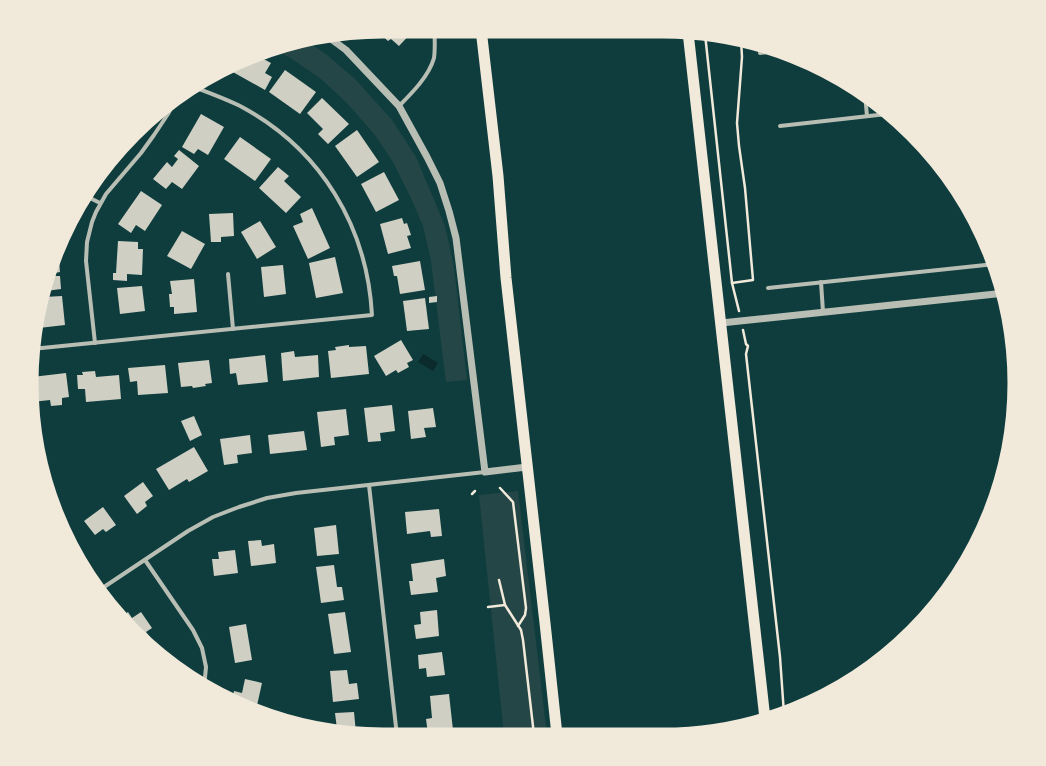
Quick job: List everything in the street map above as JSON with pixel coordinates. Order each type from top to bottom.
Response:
[{"type":"highway","points":[[482,36],[497,169],[506,286],[556,730]]},
{"type":"highway","points":[[689,37],[765,715]]},
{"type":"street","points":[[399,106],[426,76],[434,57],[434,36]]},
{"type":"street","points":[[332,40],[346,50],[399,106],[440,183],[456,238],[485,472]]},
{"type":"street","points":[[760,52],[766,52]]},
{"type":"street","points":[[38,348],[372,315],[368,278],[359,243],[343,207],[332,188],[318,169],[284,136],[264,121],[242,107],[219,96],[198,89]]},
{"type":"street","points":[[866,102],[867,116]]},
{"type":"street","points":[[95,343],[87,271],[86,251],[89,232],[96,212],[111,187],[154,135],[171,109]]},
{"type":"street","points":[[780,126],[882,114]]},
{"type":"street","points":[[89,198],[100,204]]},
{"type":"street","points":[[768,288],[990,265]]},
{"type":"street","points":[[228,274],[233,329]]},
{"type":"street","points":[[821,282],[823,312]]},
{"type":"street","points":[[721,323],[998,294]]},
{"type":"street","points":[[103,588],[188,531],[213,517],[267,498],[289,494],[527,467]]},
{"type":"street","points":[[368,485],[395,730]]},
{"type":"street","points":[[145,560],[193,630],[202,648],[206,667],[205,681]]},
{"type":"path","points":[[705,39],[734,293]]},
{"type":"path","points":[[732,282],[753,280],[745,188],[737,123],[742,57],[741,45]]},
{"type":"path","points":[[746,344],[748,346],[746,354],[780,657],[784,709]]},
{"type":"path","points":[[500,488],[513,502],[526,608],[525,615],[518,626]]},
{"type":"path","points":[[499,580],[505,605],[521,630],[533,730]]},
{"type":"path","points":[[488,607],[505,605]]},
{"type":"shaded area","points":[[311,44],[327,55],[355,79],[392,120],[416,157],[445,226],[454,267],[467,380],[446,382],[431,261],[423,226],[393,162],[375,135],[347,103],[321,79],[279,52]]},
{"type":"shaded area","points":[[423,354],[438,363],[433,371],[418,362]]},
{"type":"shaded area","points":[[518,491],[546,730],[503,730],[479,495]]},
{"type":"building","points":[[383,36],[408,36],[399,46],[391,39],[388,41]]},
{"type":"building","points":[[261,58],[271,63],[265,73],[272,77],[265,90],[231,71]]},
{"type":"building","points":[[285,70],[316,92],[300,114],[269,92]]},
{"type":"building","points":[[322,98],[349,124],[328,144],[318,134],[323,129],[307,113]]},
{"type":"building","points":[[201,114],[224,127],[208,155],[198,149],[194,154],[182,147]]},
{"type":"building","points":[[357,130],[379,162],[357,177],[335,146]]},
{"type":"building","points":[[240,137],[271,159],[255,181],[224,159]]},
{"type":"building","points":[[179,150],[199,166],[182,189],[172,182],[166,189],[153,179],[167,162],[172,167],[178,159],[174,156]]},
{"type":"building","points":[[278,167],[289,176],[284,181],[301,197],[286,213],[259,188]]},
{"type":"building","points":[[384,172],[399,200],[376,212],[361,184]]},
{"type":"building","points":[[141,191],[162,205],[145,231],[136,225],[131,233],[118,224]]},
{"type":"building","points":[[312,208],[330,248],[308,259],[293,226],[303,222],[300,214]]},
{"type":"building","points":[[233,213],[234,236],[221,237],[221,242],[211,242],[209,214]]},
{"type":"building","points":[[402,218],[404,224],[407,223],[411,235],[407,236],[411,248],[388,254],[380,224]]},
{"type":"building","points":[[260,221],[276,247],[257,259],[241,232]]},
{"type":"building","points":[[182,231],[205,244],[191,269],[167,256]]},
{"type":"building","points":[[118,241],[138,242],[138,249],[143,249],[142,275],[127,274],[127,281],[113,280],[113,273],[116,273]]},
{"type":"building","points":[[335,257],[343,293],[316,298],[309,263]]},
{"type":"building","points":[[58,260],[60,272],[55,273],[55,276],[60,276],[61,289],[49,291]]},
{"type":"building","points":[[420,261],[425,290],[400,294],[397,276],[394,276],[392,266]]},
{"type":"building","points":[[283,265],[286,294],[264,297],[261,267]]},
{"type":"building","points":[[194,279],[197,312],[174,314],[174,307],[170,307],[169,294],[172,294],[170,281]]},
{"type":"building","points":[[142,286],[145,311],[120,314],[117,288]]},
{"type":"building","points":[[62,296],[65,325],[41,328],[47,297]]},
{"type":"building","points":[[437,296],[437,302],[429,303],[429,297]]},
{"type":"building","points":[[425,298],[429,329],[407,331],[403,301]]},
{"type":"building","points":[[401,340],[413,360],[407,363],[409,367],[398,373],[396,370],[386,376],[374,356]]},
{"type":"building","points":[[349,345],[349,347],[366,346],[369,374],[331,378],[328,351],[336,350],[335,347]]},
{"type":"building","points":[[294,351],[295,357],[318,355],[319,377],[283,381],[281,353]]},
{"type":"building","points":[[265,355],[268,382],[238,385],[236,373],[230,374],[229,359]]},
{"type":"building","points":[[209,360],[212,383],[205,384],[206,386],[193,388],[192,386],[181,387],[178,363]]},
{"type":"building","points":[[165,365],[168,393],[138,395],[137,381],[130,382],[128,368]]},
{"type":"building","points":[[95,371],[96,377],[119,375],[121,399],[86,402],[85,389],[78,389],[77,375],[83,375],[82,372]]},
{"type":"building","points":[[66,373],[69,397],[62,398],[62,405],[51,406],[50,400],[37,401],[36,376]]},
{"type":"building","points":[[392,405],[395,431],[380,433],[381,441],[368,442],[364,408]]},
{"type":"building","points":[[433,408],[436,427],[424,428],[426,437],[411,439],[408,411]]},
{"type":"building","points":[[346,409],[349,435],[334,437],[335,445],[321,447],[317,412]]},
{"type":"building","points":[[194,416],[202,435],[190,441],[181,421]]},
{"type":"building","points":[[304,431],[307,450],[270,454],[268,435]]},
{"type":"building","points":[[250,435],[252,453],[237,455],[238,463],[224,465],[220,439]]},
{"type":"building","points":[[194,447],[208,471],[189,482],[187,479],[169,490],[156,469]]},
{"type":"building","points":[[143,482],[153,496],[145,502],[147,506],[137,514],[124,496]]},
{"type":"building","points":[[103,507],[116,525],[106,532],[103,529],[95,535],[84,521]]},
{"type":"building","points":[[439,509],[442,536],[431,537],[430,531],[407,534],[405,512]]},
{"type":"building","points":[[336,525],[339,554],[317,556],[314,528]]},
{"type":"building","points":[[261,540],[262,546],[274,544],[276,563],[251,566],[248,541]]},
{"type":"building","points":[[235,550],[238,573],[214,576],[212,559],[219,559],[218,552]]},
{"type":"building","points":[[444,559],[446,576],[436,578],[438,592],[411,595],[409,581],[413,581],[411,564]]},
{"type":"building","points":[[334,565],[337,587],[342,587],[344,600],[321,603],[316,567]]},
{"type":"building","points":[[437,610],[439,636],[416,639],[414,625],[421,624],[420,612]]},
{"type":"building","points":[[128,612],[132,618],[141,612],[152,628],[146,632],[150,637],[148,638],[124,614]]},
{"type":"building","points":[[345,612],[351,652],[334,654],[328,614]]},
{"type":"building","points":[[246,624],[252,660],[235,663],[229,627]]},
{"type":"building","points":[[442,652],[445,675],[427,677],[426,668],[419,669],[418,655]]},
{"type":"building","points":[[347,670],[349,684],[357,683],[359,699],[333,702],[330,671]]},
{"type":"building","points":[[245,679],[262,683],[257,707],[233,696],[234,691],[242,693]]},
{"type":"building","points":[[449,694],[453,730],[427,730],[426,719],[432,718],[430,696]]},
{"type":"building","points":[[354,712],[356,729],[337,727],[335,713]]}]
